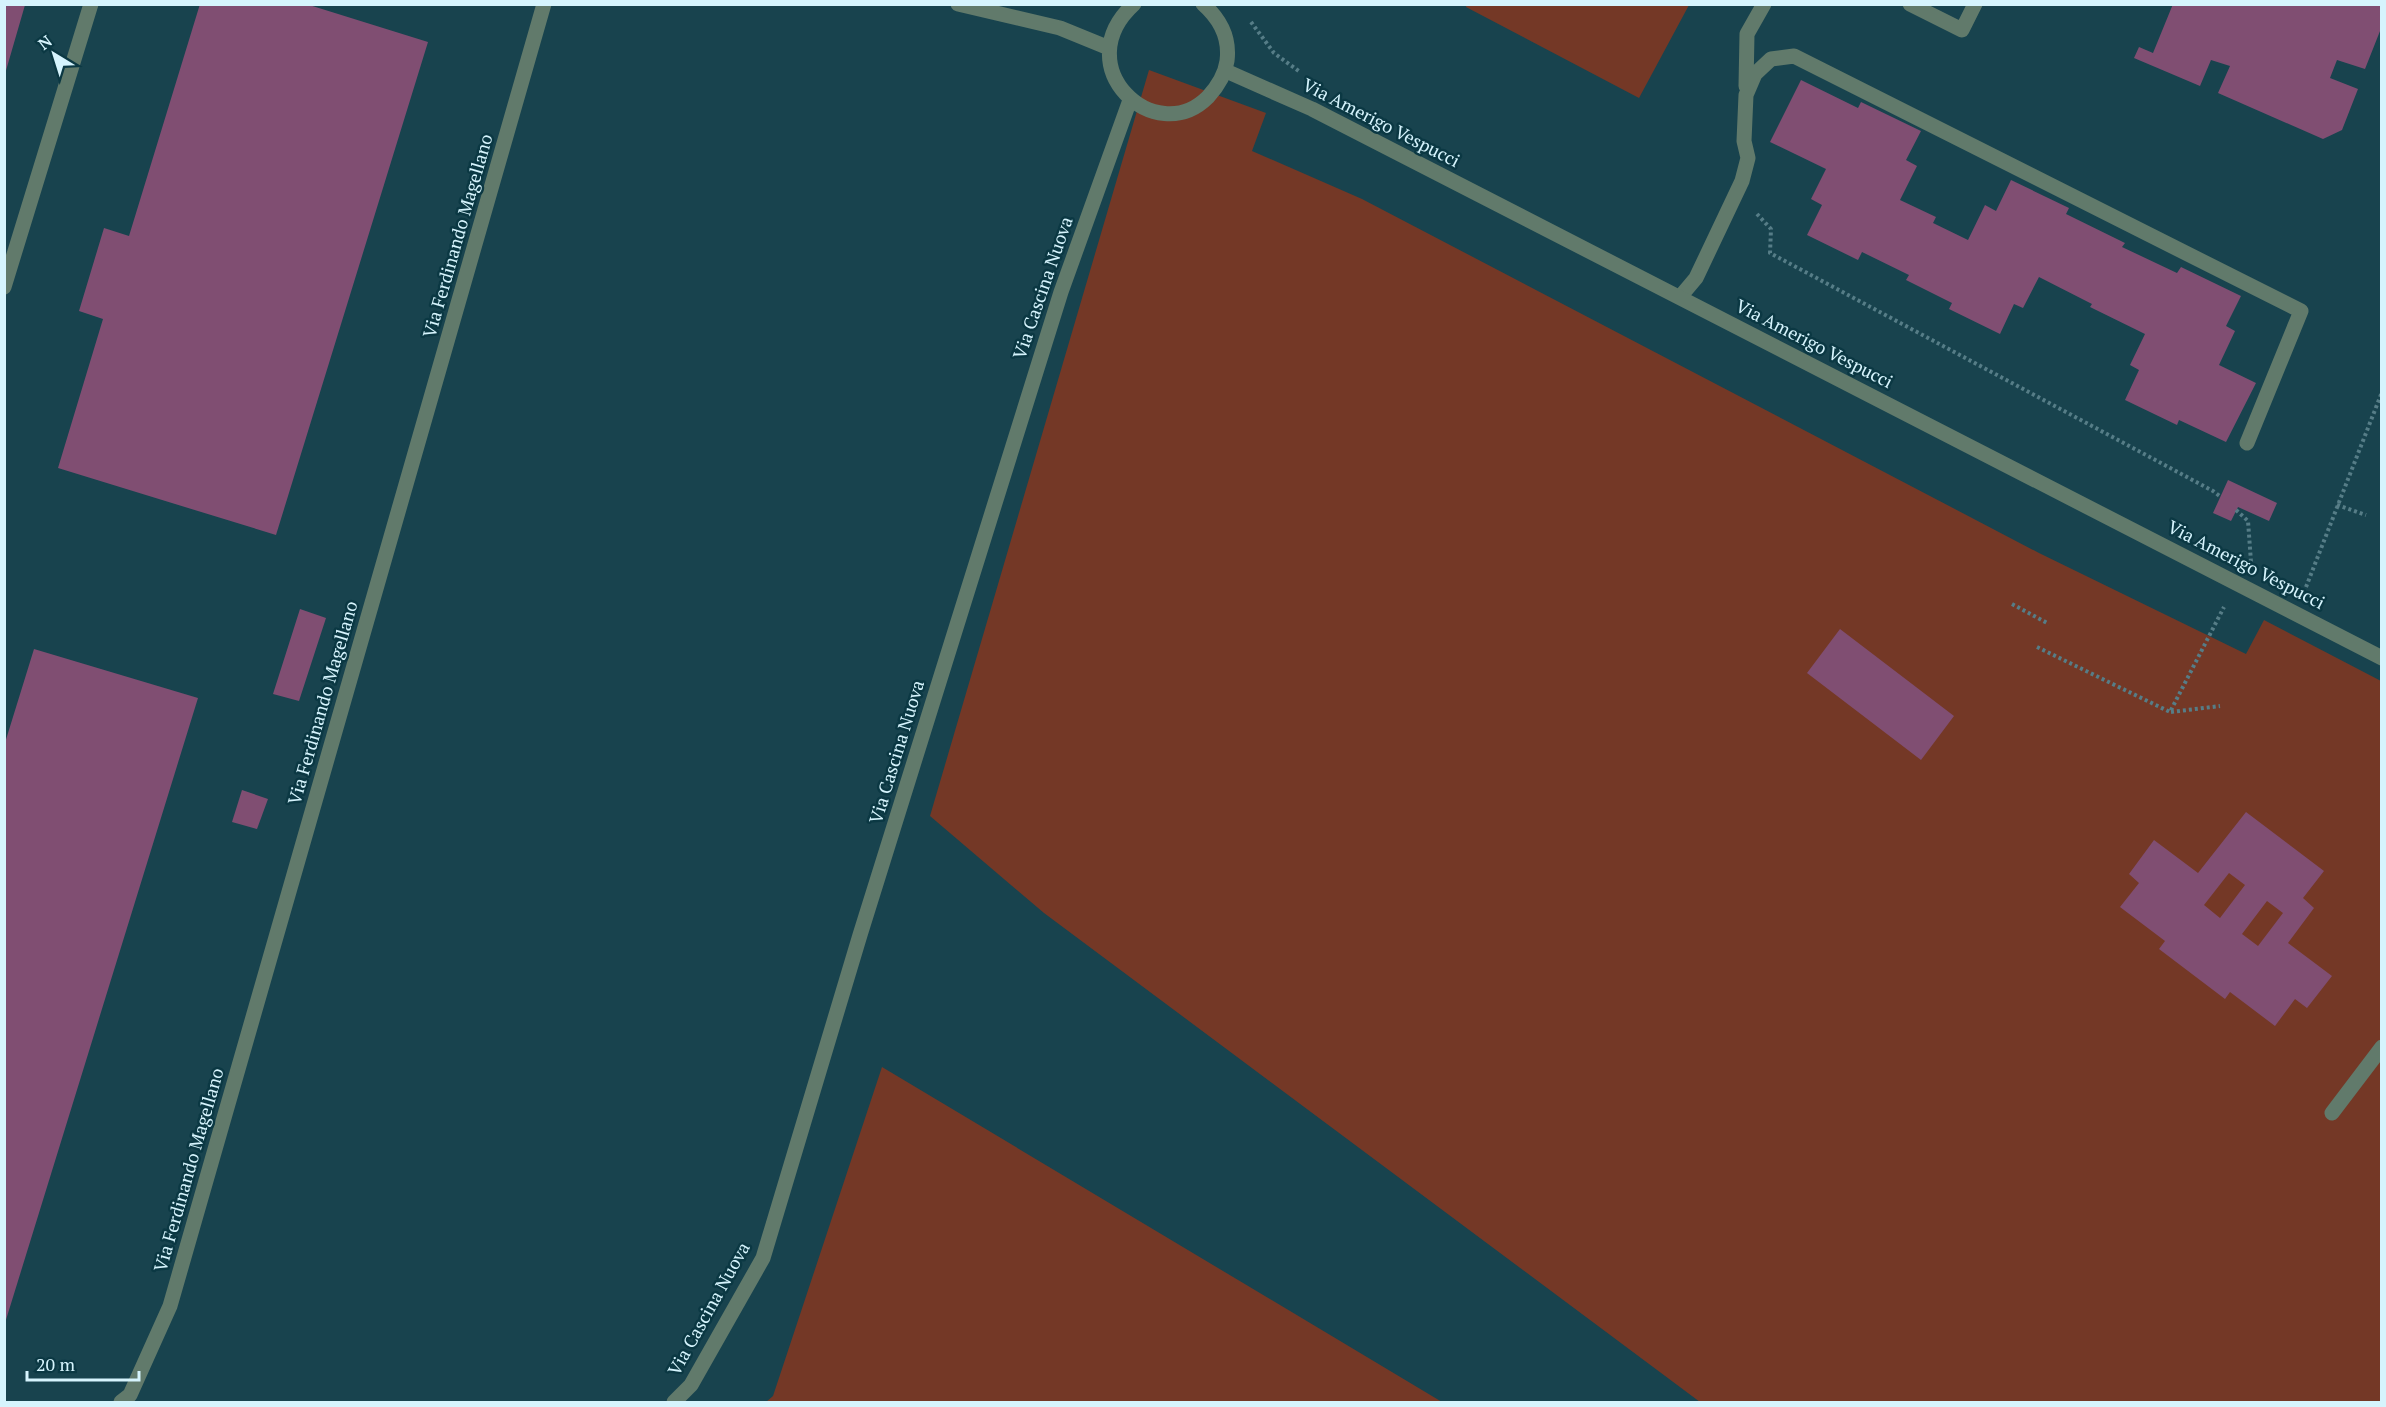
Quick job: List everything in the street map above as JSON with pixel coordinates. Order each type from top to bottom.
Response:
[{"type":"street","points":[[4,287],[91,4]]},
{"type":"street","name":"Via Ferdinando Magellano","points":[[121,1402],[130,1395],[170,1306],[544,4]]},
{"type":"street","points":[[958,4],[1060,28],[1109,48]]},
{"type":"street","points":[[1134,4],[1113,30],[1109,48],[1110,67],[1118,85],[1130,100],[1147,109],[1166,113],[1185,111],[1203,102],[1217,88],[1226,71],[1228,52],[1226,35],[1217,18],[1203,4]]},
{"type":"street","points":[[1680,297],[1696,278],[1742,181],[1748,159],[1744,141],[1747,34],[1764,4]]},
{"type":"street","points":[[1910,4],[1962,30],[1974,4]]},
{"type":"street","points":[[1746,95],[1755,74],[1771,59],[1794,56],[2301,311],[2247,442]]},
{"type":"street","name":"Via Amerigo Vespucci","points":[[1226,71],[1312,109],[2382,658]]},
{"type":"street","name":"Via Cascina Nuova","points":[[674,1402],[691,1385],[763,1258],[860,935],[1061,292],[1130,100]]},
{"type":"street","points":[[2332,1113],[2382,1047]]},
{"type":"path","points":[[1742,181],[1756,213],[1771,229],[1770,253],[2192,479],[2220,497]]},
{"type":"path","points":[[2306,586],[2382,392]]},
{"type":"path","points":[[2337,505],[2366,515]]},
{"type":"path","points":[[2170,712],[2237,582],[2251,561],[2248,521],[2236,510]]},
{"type":"path","points":[[2012,604],[2049,624]]},
{"type":"path","points":[[2037,647],[2170,712],[2220,706]]},
{"type":"shaded area","points":[[1467,4],[1689,5],[1639,98],[1466,7]]},
{"type":"shaded area","points":[[1149,70],[1266,113],[1252,151],[1362,199],[2039,553],[2246,654],[2264,620],[2381,681],[2381,1402],[1700,1402],[1044,913],[930,816]]},
{"type":"shaded area","points":[[882,1067],[1442,1402],[766,1402],[773,1396]]},
{"type":"building","points":[[200,4],[306,4],[428,42],[276,535],[58,468],[103,319],[79,311],[104,228],[129,236]]},
{"type":"building","points":[[2173,4],[2382,4],[2382,26],[2365,69],[2337,60],[2330,78],[2358,89],[2342,130],[2323,139],[2218,93],[2230,66],[2211,60],[2200,86],[2134,58],[2139,47],[2153,53]]},
{"type":"building","points":[[4,5],[25,5],[5,74],[4,74]]},
{"type":"building","points":[[1801,80],[1858,108],[1861,102],[1921,131],[1906,160],[1917,166],[1900,200],[1936,217],[1933,223],[1968,240],[1985,205],[1996,211],[2011,180],[2069,208],[2066,214],[2125,243],[2122,247],[2177,273],[2181,267],[2241,296],[2226,326],[2235,331],[2219,365],[2256,383],[2226,442],[2179,420],[2177,425],[2125,400],[2139,370],[2130,365],[2145,334],[2090,307],[2092,304],[2039,277],[2023,308],[2014,304],[2000,334],[1949,309],[1952,303],[1906,280],[1909,275],[1862,252],[1858,260],[1807,235],[1822,205],[1811,199],[1826,169],[1770,142]]},
{"type":"building","points":[[2228,480],[2277,503],[2269,521],[2238,507],[2231,521],[2213,513]]},
{"type":"building","points":[[300,609],[326,618],[299,701],[273,694]]},
{"type":"building","points":[[1840,629],[1954,716],[1921,760],[1807,673]]},
{"type":"building","points":[[34,649],[198,698],[5,1323],[4,746]]},
{"type":"building","points":[[242,790],[268,799],[257,829],[232,822]]},
{"type":"building","points":[[2246,812],[2324,871],[2303,898],[2314,908],[2288,943],[2332,976],[2307,1008],[2295,999],[2275,1026],[2230,992],[2225,999],[2159,949],[2165,941],[2120,907],[2139,883],[2129,874],[2154,840],[2198,873]],"holes":[[[2229,873],[2245,885],[2220,918],[2204,905]],[[2267,901],[2283,913],[2258,946],[2242,934]]]}]
